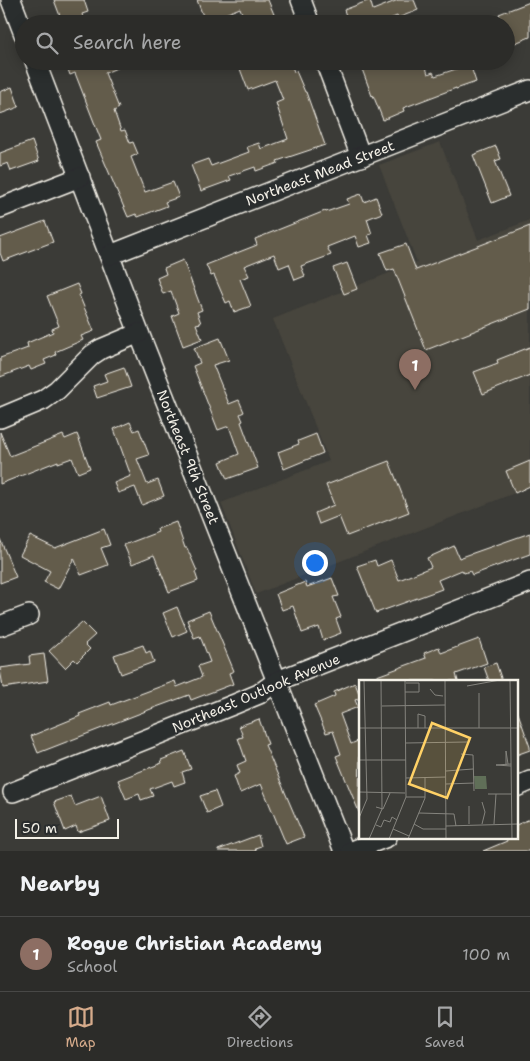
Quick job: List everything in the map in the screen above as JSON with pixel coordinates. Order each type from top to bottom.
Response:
[{"type":"street","points":[[10,0],[16,15]]},
{"type":"street","points":[[301,0],[307,15]]},
{"type":"street","name":"Northeast 9th Street","points":[[38,70],[139,333],[344,851]]},
{"type":"street","points":[[328,70],[361,156]]},
{"type":"street","name":"Northeast Mead Street","points":[[110,255],[530,90]]},
{"type":"street","points":[[0,208],[80,177]]},
{"type":"street","points":[[0,418],[43,400],[92,355],[101,349],[139,333]]},
{"type":"street","name":"Northeast Outlook Avenue","points":[[13,792],[259,694],[276,681],[530,582]]},
{"type":"street","points":[[0,626],[29,615]]},
{"type":"street","points":[[518,786],[530,781]]},
{"type":"street","points":[[351,851],[384,838]]},
{"type":"shaded area","points":[[440,142],[478,240],[530,220],[530,487],[256,594],[221,503],[329,461],[273,319],[417,262],[379,165]]},
{"type":"building","points":[[54,0],[84,0],[88,12],[82,15],[60,15]]},
{"type":"building","points":[[197,0],[268,0],[274,15],[243,15],[240,8],[222,15],[203,15]]},
{"type":"building","points":[[370,0],[373,10],[398,0],[414,0],[418,10],[406,15],[346,15],[344,10]]},
{"type":"building","points":[[530,2],[530,37],[515,43],[515,15],[499,14]]},
{"type":"building","points":[[68,70],[112,70],[105,73],[119,108],[114,111],[121,131],[125,130],[130,143],[133,142],[138,154],[131,157],[145,192],[173,182],[179,197],[165,202],[167,206],[138,217],[136,214],[128,217],[96,142],[101,140],[75,73],[70,75]]},
{"type":"building","points":[[240,70],[296,71],[306,92],[325,145],[277,161],[278,163],[256,171],[255,167],[229,176],[231,180],[201,191],[191,165],[208,159],[211,166],[249,152],[247,147],[259,143],[261,149],[288,139],[276,103],[283,100],[275,80],[248,90]]},
{"type":"building","points":[[362,70],[427,70],[428,74],[433,72],[435,76],[453,70],[472,70],[476,82],[403,108],[404,111],[383,120]]},
{"type":"building","points":[[12,87],[19,107],[0,114],[0,92]]},
{"type":"building","points":[[32,141],[39,161],[11,171],[8,163],[0,166],[0,153]]},
{"type":"building","points":[[496,146],[501,159],[495,161],[509,196],[492,203],[473,155]]},
{"type":"building","points":[[361,194],[364,202],[376,197],[382,213],[367,219],[372,234],[368,235],[371,243],[359,247],[355,236],[327,247],[331,255],[301,266],[305,276],[295,280],[289,264],[279,268],[274,254],[244,266],[249,276],[240,279],[251,306],[234,312],[230,301],[226,303],[214,275],[211,276],[206,265],[257,245],[255,239],[325,211],[349,204],[347,199]]},
{"type":"building","points":[[45,221],[53,242],[3,261],[0,253],[0,238]]},
{"type":"building","points":[[530,226],[530,309],[426,350],[394,269],[387,271],[380,253],[406,244],[416,270]]},
{"type":"building","points":[[183,260],[202,310],[197,312],[201,323],[196,324],[202,339],[183,346],[172,316],[179,313],[171,291],[163,294],[157,278],[166,274],[164,268]]},
{"type":"building","points":[[347,263],[357,289],[344,294],[333,268]]},
{"type":"building","points":[[77,284],[81,294],[79,295],[94,331],[81,336],[83,340],[55,352],[56,355],[44,360],[46,364],[31,370],[29,366],[0,377],[0,358],[28,348],[27,343],[53,332],[52,329],[59,326],[47,296]]},
{"type":"building","points":[[220,338],[229,360],[213,365],[229,404],[239,400],[244,412],[240,414],[243,421],[241,422],[258,468],[227,479],[220,462],[239,454],[229,426],[218,430],[193,366],[200,363],[194,348]]},
{"type":"building","points":[[530,347],[530,375],[483,394],[474,372],[498,363],[497,360]]},
{"type":"building","points":[[124,367],[131,387],[97,398],[93,386],[107,381],[104,374]]},
{"type":"building","points":[[130,422],[134,431],[139,429],[149,455],[137,459],[147,484],[158,480],[164,496],[142,505],[135,487],[118,493],[114,483],[131,476],[114,429]]},
{"type":"building","points":[[0,432],[10,456],[63,435],[65,439],[77,434],[90,468],[78,473],[72,458],[58,463],[58,461],[0,484]]},
{"type":"building","points":[[316,434],[323,453],[284,469],[278,452],[299,444],[298,441]]},
{"type":"building","points":[[389,461],[409,512],[347,536],[339,516],[319,524],[315,513],[334,505],[326,485]]},
{"type":"building","points":[[530,461],[530,486],[515,493],[506,471]]},
{"type":"building","points":[[176,522],[185,548],[187,548],[197,571],[195,572],[198,581],[169,592],[154,555],[132,564],[124,545],[158,532],[157,529]]},
{"type":"building","points":[[104,529],[110,545],[101,548],[108,565],[81,575],[74,558],[58,589],[44,582],[50,571],[20,555],[30,536],[55,548]]},
{"type":"building","points":[[530,533],[530,554],[472,575],[470,571],[464,573],[462,570],[438,580],[442,589],[376,613],[357,566],[375,560],[377,566],[391,560],[399,580],[431,567],[427,558],[454,546],[459,558]]},
{"type":"building","points":[[0,539],[16,577],[0,583]]},
{"type":"building","points":[[332,578],[339,596],[333,597],[341,617],[336,619],[341,633],[323,640],[319,627],[302,633],[293,606],[282,610],[276,594],[305,582],[307,587]]},
{"type":"building","points":[[177,607],[187,631],[173,637],[163,613]]},
{"type":"building","points":[[209,611],[234,671],[229,673],[233,684],[191,700],[189,695],[38,753],[31,736],[110,702],[111,705],[175,681],[177,687],[202,677],[198,666],[210,662],[200,636],[194,638],[187,620]]},
{"type":"building","points":[[82,622],[95,635],[85,644],[90,649],[77,662],[74,659],[65,668],[49,651]]},
{"type":"building","points":[[479,639],[487,663],[456,674],[458,680],[366,680],[426,658],[424,653],[439,647],[441,653]]},
{"type":"building","points":[[143,645],[146,653],[150,651],[154,662],[121,674],[114,655]]},
{"type":"building","points":[[44,654],[48,681],[3,688],[0,668],[30,664],[29,656]]},
{"type":"building","points":[[496,663],[502,680],[489,680],[484,667]]},
{"type":"building","points":[[355,683],[359,693],[359,698],[355,700],[358,707],[340,714],[351,744],[359,740],[359,812],[336,756],[341,754],[333,731],[326,733],[314,705],[335,696],[334,692]]},
{"type":"building","points":[[518,713],[530,747],[530,750],[518,754]]},
{"type":"building","points":[[259,719],[268,744],[265,745],[304,837],[286,844],[261,784],[240,793],[234,776],[240,773],[237,765],[246,761],[238,738],[243,737],[239,726]]},
{"type":"building","points":[[184,751],[191,769],[182,772],[185,782],[174,786],[172,781],[150,789],[153,796],[141,800],[139,794],[126,799],[118,780],[162,763],[161,760]]},
{"type":"building","points":[[215,791],[221,807],[207,813],[200,796]]},
{"type":"building","points":[[71,796],[75,806],[101,796],[110,821],[78,832],[76,826],[65,831],[54,802]]},
{"type":"building","points":[[530,819],[530,851],[483,851],[507,841],[506,838],[518,838],[518,824]]},
{"type":"building","points":[[258,835],[261,846],[255,848],[256,851],[218,851],[218,850]]},
{"type":"place","name":"Rogue Christian Academy","points":[[415,390]]}]
